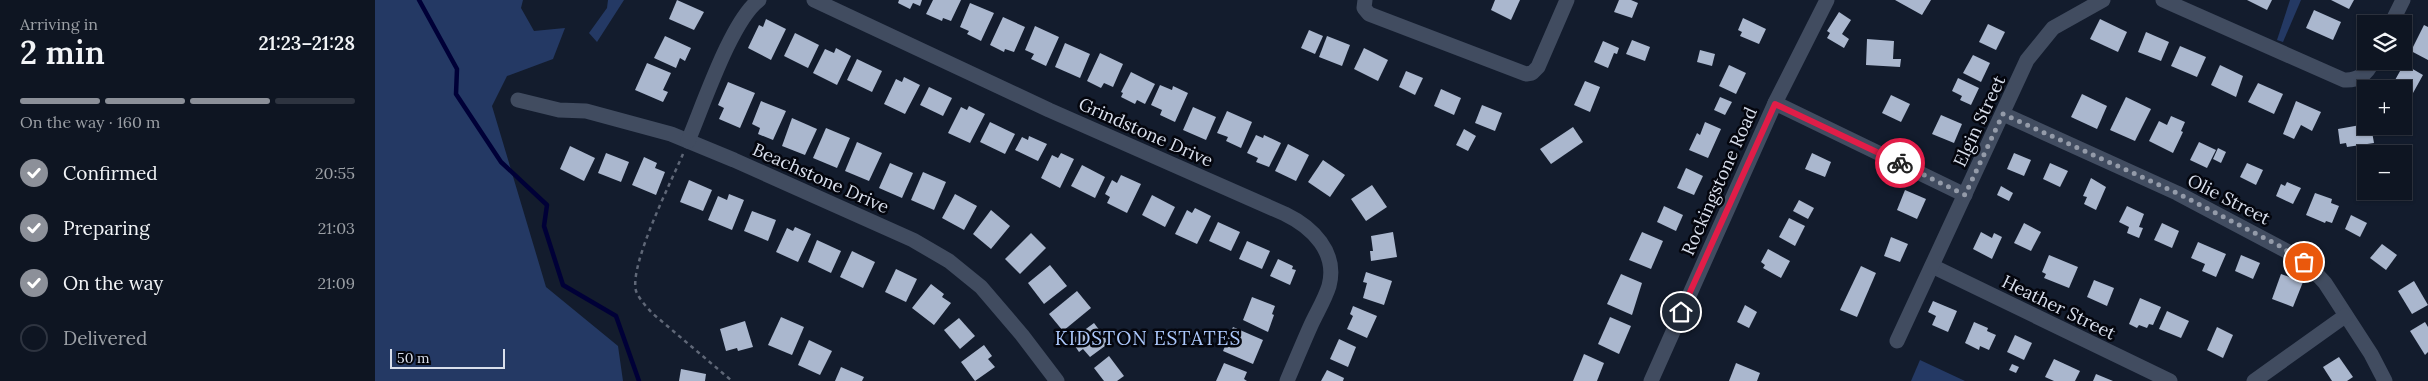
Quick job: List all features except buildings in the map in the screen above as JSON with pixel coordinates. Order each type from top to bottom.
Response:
[{"type":"street","points":[[688,141],[732,38],[746,13],[759,0]]},
{"type":"street","name":"Grindstone Drive","points":[[814,0],[1043,106],[1285,214],[1313,232],[1322,244],[1327,257],[1329,287],[1287,381]]},
{"type":"street","points":[[1365,0],[1364,8],[1369,14],[1526,74],[1532,73],[1538,67],[1567,0]]},
{"type":"street","name":"Rockingstone Road","points":[[1651,381],[1775,104],[1827,0]]},
{"type":"street","name":"Elgin Street","points":[[1897,341],[2027,60],[2053,28],[2103,0]]},
{"type":"street","points":[[2163,0],[2343,80],[2359,78],[2368,70]]},
{"type":"street","points":[[2396,15],[2403,0]]},
{"type":"street","name":"Beachstone Drive","points":[[518,100],[559,110],[586,111],[642,125],[688,141],[889,229],[949,261],[971,278],[995,302],[1057,381]]},
{"type":"street","points":[[1775,104],[1965,195]]},
{"type":"street","name":"Olie Street","points":[[2003,114],[2177,193],[2289,251],[2317,275],[2371,354],[2385,381]]},
{"type":"street","name":"Heather Street","points":[[1932,266],[2170,381]]},
{"type":"street","points":[[2254,381],[2345,316]]},
{"type":"path","points":[[688,141],[637,265],[636,290],[640,300],[651,313],[732,381]]},
{"type":"shaded area","points":[[375,0],[523,0],[521,8],[534,31],[565,28],[553,59],[507,76],[492,106],[546,287],[618,346],[623,381],[375,381]]},
{"type":"shaded area","points":[[608,0],[624,0],[597,42],[589,33],[607,8]]},
{"type":"shaded area","points":[[2290,0],[2301,0],[2283,42],[2277,40]]},
{"type":"shaded area","points":[[1920,360],[1965,381],[1911,381]]},
{"type":"waterway","points":[[419,0],[457,69],[456,94],[501,162],[547,205],[544,226],[563,285],[616,316],[639,381]]},
{"type":"way so far","points":[[1900,163],[1965,195],[2003,114],[2177,193],[2278,245],[2304,262]]},
{"type":"district","name":"KIDSTON ESTATES","points":[[1148,338]]},
{"type":"route","points":[[1681,312],[1775,104],[1900,163]]}]
